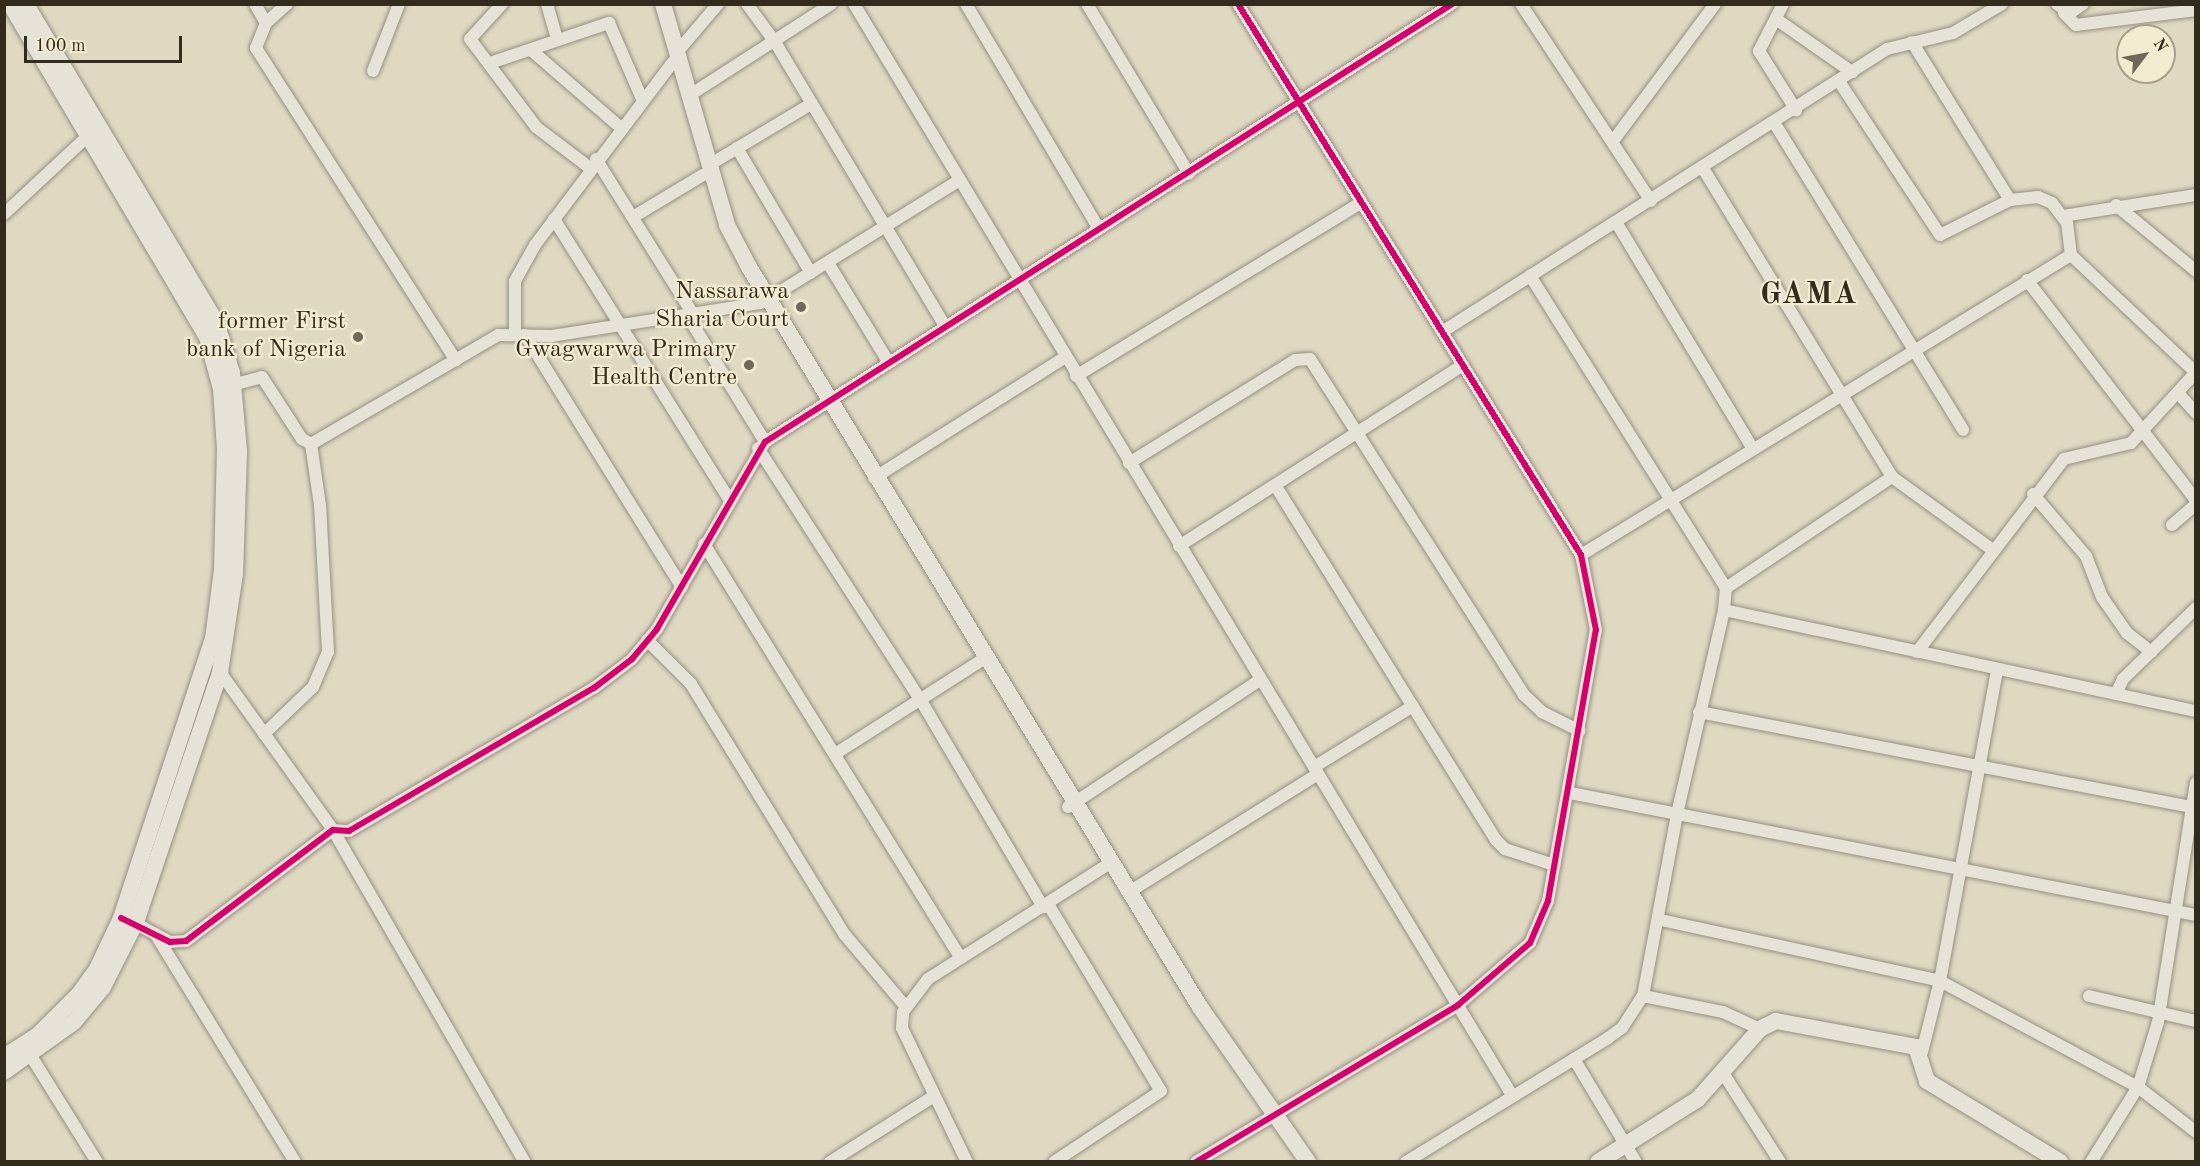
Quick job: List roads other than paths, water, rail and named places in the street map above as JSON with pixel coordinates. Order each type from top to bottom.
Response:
[{"type":"street","points":[[4,1072],[31,1056],[89,1005],[128,920],[220,672],[235,574],[239,452],[227,387],[207,337],[188,301],[10,4]]},
{"type":"street","points":[[4,1057],[38,1035],[79,994],[128,920],[213,639],[222,570],[227,387],[226,348],[204,300],[26,4]]},
{"type":"street","points":[[255,4],[266,23]]},
{"type":"street","points":[[287,4],[266,23],[256,48],[456,361]]},
{"type":"street","points":[[373,71],[399,4]]},
{"type":"street","points":[[501,4],[470,32],[536,127],[593,164],[633,217],[690,314],[762,445],[1161,1091],[1054,1161]]},
{"type":"street","points":[[548,4],[557,39]]},
{"type":"street","points":[[656,4],[690,95],[719,228],[979,662],[1129,892],[1295,1161]]},
{"type":"street","points":[[663,4],[706,170]]},
{"type":"street","points":[[682,587],[520,334],[515,281],[554,219],[620,127],[718,4]]},
{"type":"street","points":[[747,4],[775,42],[945,326]]},
{"type":"street","points":[[690,95],[831,4]]},
{"type":"street","points":[[854,4],[1064,358],[1512,1095]]},
{"type":"street","points":[[966,4],[1099,229]]},
{"type":"street","points":[[1087,4],[1189,174]]},
{"type":"street","points":[[1196,1161],[1267,1116],[1458,1005],[1530,944],[1548,901],[1570,793],[1596,630],[1581,555],[1296,102],[1238,4]]},
{"type":"street","points":[[128,920],[170,942],[186,941],[333,830],[349,831],[554,713],[632,660],[682,587],[729,499],[762,445],[823,403],[1189,174],[1296,102],[1452,4]]},
{"type":"street","points":[[1521,4],[1651,201]]},
{"type":"street","points":[[1613,141],[1715,4]]},
{"type":"street","points":[[1783,4],[1760,56],[1796,110]]},
{"type":"street","points":[[1442,332],[1530,275],[1704,170],[1891,46],[1953,33],[2002,4]]},
{"type":"street","points":[[2061,9],[2084,4]]},
{"type":"street","points":[[2061,9],[2076,25],[2196,10]]},
{"type":"street","points":[[1776,19],[1852,72]]},
{"type":"street","points":[[490,63],[609,23],[642,99]]},
{"type":"street","points":[[1912,42],[2010,200]]},
{"type":"street","points":[[531,50],[620,127]]},
{"type":"street","points":[[1839,81],[1940,235],[2010,200],[2038,197],[2063,216],[2071,232],[2071,255],[2195,373],[2143,433],[2121,446],[2064,459],[2033,494],[1917,652]]},
{"type":"street","points":[[633,217],[737,148],[811,104]]},
{"type":"street","points":[[1775,124],[1963,430]]},
{"type":"street","points":[[4,214],[89,135]]},
{"type":"street","points":[[737,148],[811,273]]},
{"type":"street","points":[[1704,170],[1892,477],[1993,550]]},
{"type":"street","points":[[311,444],[456,361],[486,339],[520,334],[620,327],[764,301],[958,181]]},
{"type":"street","points":[[2063,216],[2116,205],[2196,195]]},
{"type":"street","points":[[1076,376],[1360,203]]},
{"type":"street","points":[[2116,205],[2196,271]]},
{"type":"street","points":[[554,219],[729,499]]},
{"type":"street","points":[[1617,222],[1753,449]]},
{"type":"street","points":[[1581,555],[1670,504],[1753,449],[1843,395],[1912,348],[2071,255]]},
{"type":"street","points":[[828,263],[889,363]]},
{"type":"street","points":[[1406,1161],[1622,1028],[1643,996],[1660,920],[1677,814],[1724,610],[1726,588],[1670,504],[1530,275]]},
{"type":"street","points":[[2027,280],[2196,502],[2172,525]]},
{"type":"street","points":[[874,478],[1064,358]]},
{"type":"street","points":[[1129,464],[1301,358],[1315,364],[1524,695],[1542,712],[1580,731]]},
{"type":"street","points":[[1179,546],[1463,365]]},
{"type":"street","points":[[227,387],[262,377],[302,439],[311,444]]},
{"type":"street","points":[[2178,393],[2196,413]]},
{"type":"street","points":[[823,403],[874,478],[1071,805],[1104,867],[1267,1116],[1308,1161]]},
{"type":"street","points":[[264,734],[313,687],[328,652],[320,505],[311,444]]},
{"type":"street","points":[[1726,588],[1892,477]]},
{"type":"street","points":[[1275,485],[1496,840],[1505,849],[1554,865]]},
{"type":"street","points":[[2033,494],[2086,556],[2102,597],[2127,633],[2151,652]]},
{"type":"street","points":[[704,544],[961,958]]},
{"type":"street","points":[[2116,694],[2151,652],[2196,608]]},
{"type":"street","points":[[1724,610],[2196,711]]},
{"type":"street","points":[[647,640],[691,684],[845,935],[906,1007]]},
{"type":"street","points":[[835,754],[979,662]]},
{"type":"street","points":[[1997,669],[1958,868],[1940,981],[1922,1052],[1928,1081],[2060,1161]]},
{"type":"street","points":[[220,672],[333,830],[525,1161]]},
{"type":"street","points":[[1071,805],[1260,680]]},
{"type":"street","points":[[1129,892],[1413,706]]},
{"type":"street","points":[[1699,712],[2194,807]]},
{"type":"street","points":[[2091,1161],[2138,1087],[2160,1013],[2196,783]]},
{"type":"street","points":[[1570,793],[2196,915]]},
{"type":"street","points":[[966,1161],[902,1028],[906,1007],[928,980],[1104,867]]},
{"type":"street","points":[[1660,920],[1940,981],[2138,1087],[2196,1132]]},
{"type":"street","points":[[154,932],[295,1161]]},
{"type":"street","points":[[1643,996],[1723,1012],[1760,1029]]},
{"type":"street","points":[[2089,996],[2196,1021]]},
{"type":"street","points":[[1598,1161],[1698,1099],[1760,1029],[1776,1021],[1922,1052]]},
{"type":"street","points":[[31,1056],[98,1161]]},
{"type":"street","points":[[1574,1059],[1636,1161]]},
{"type":"street","points":[[1723,1073],[1780,1161]]},
{"type":"street","points":[[830,1161],[934,1096]]},
{"type":"place","name":"Nassarawa Sharia Court","points":[[801,307]]},
{"type":"place","name":"former First bank of Nigeria","points":[[358,337]]},
{"type":"place","name":"Gwagwarwa Primary Health Centre","points":[[749,365]]},
{"type":"district","name":"GAMA","points":[[1809,295]]}]
